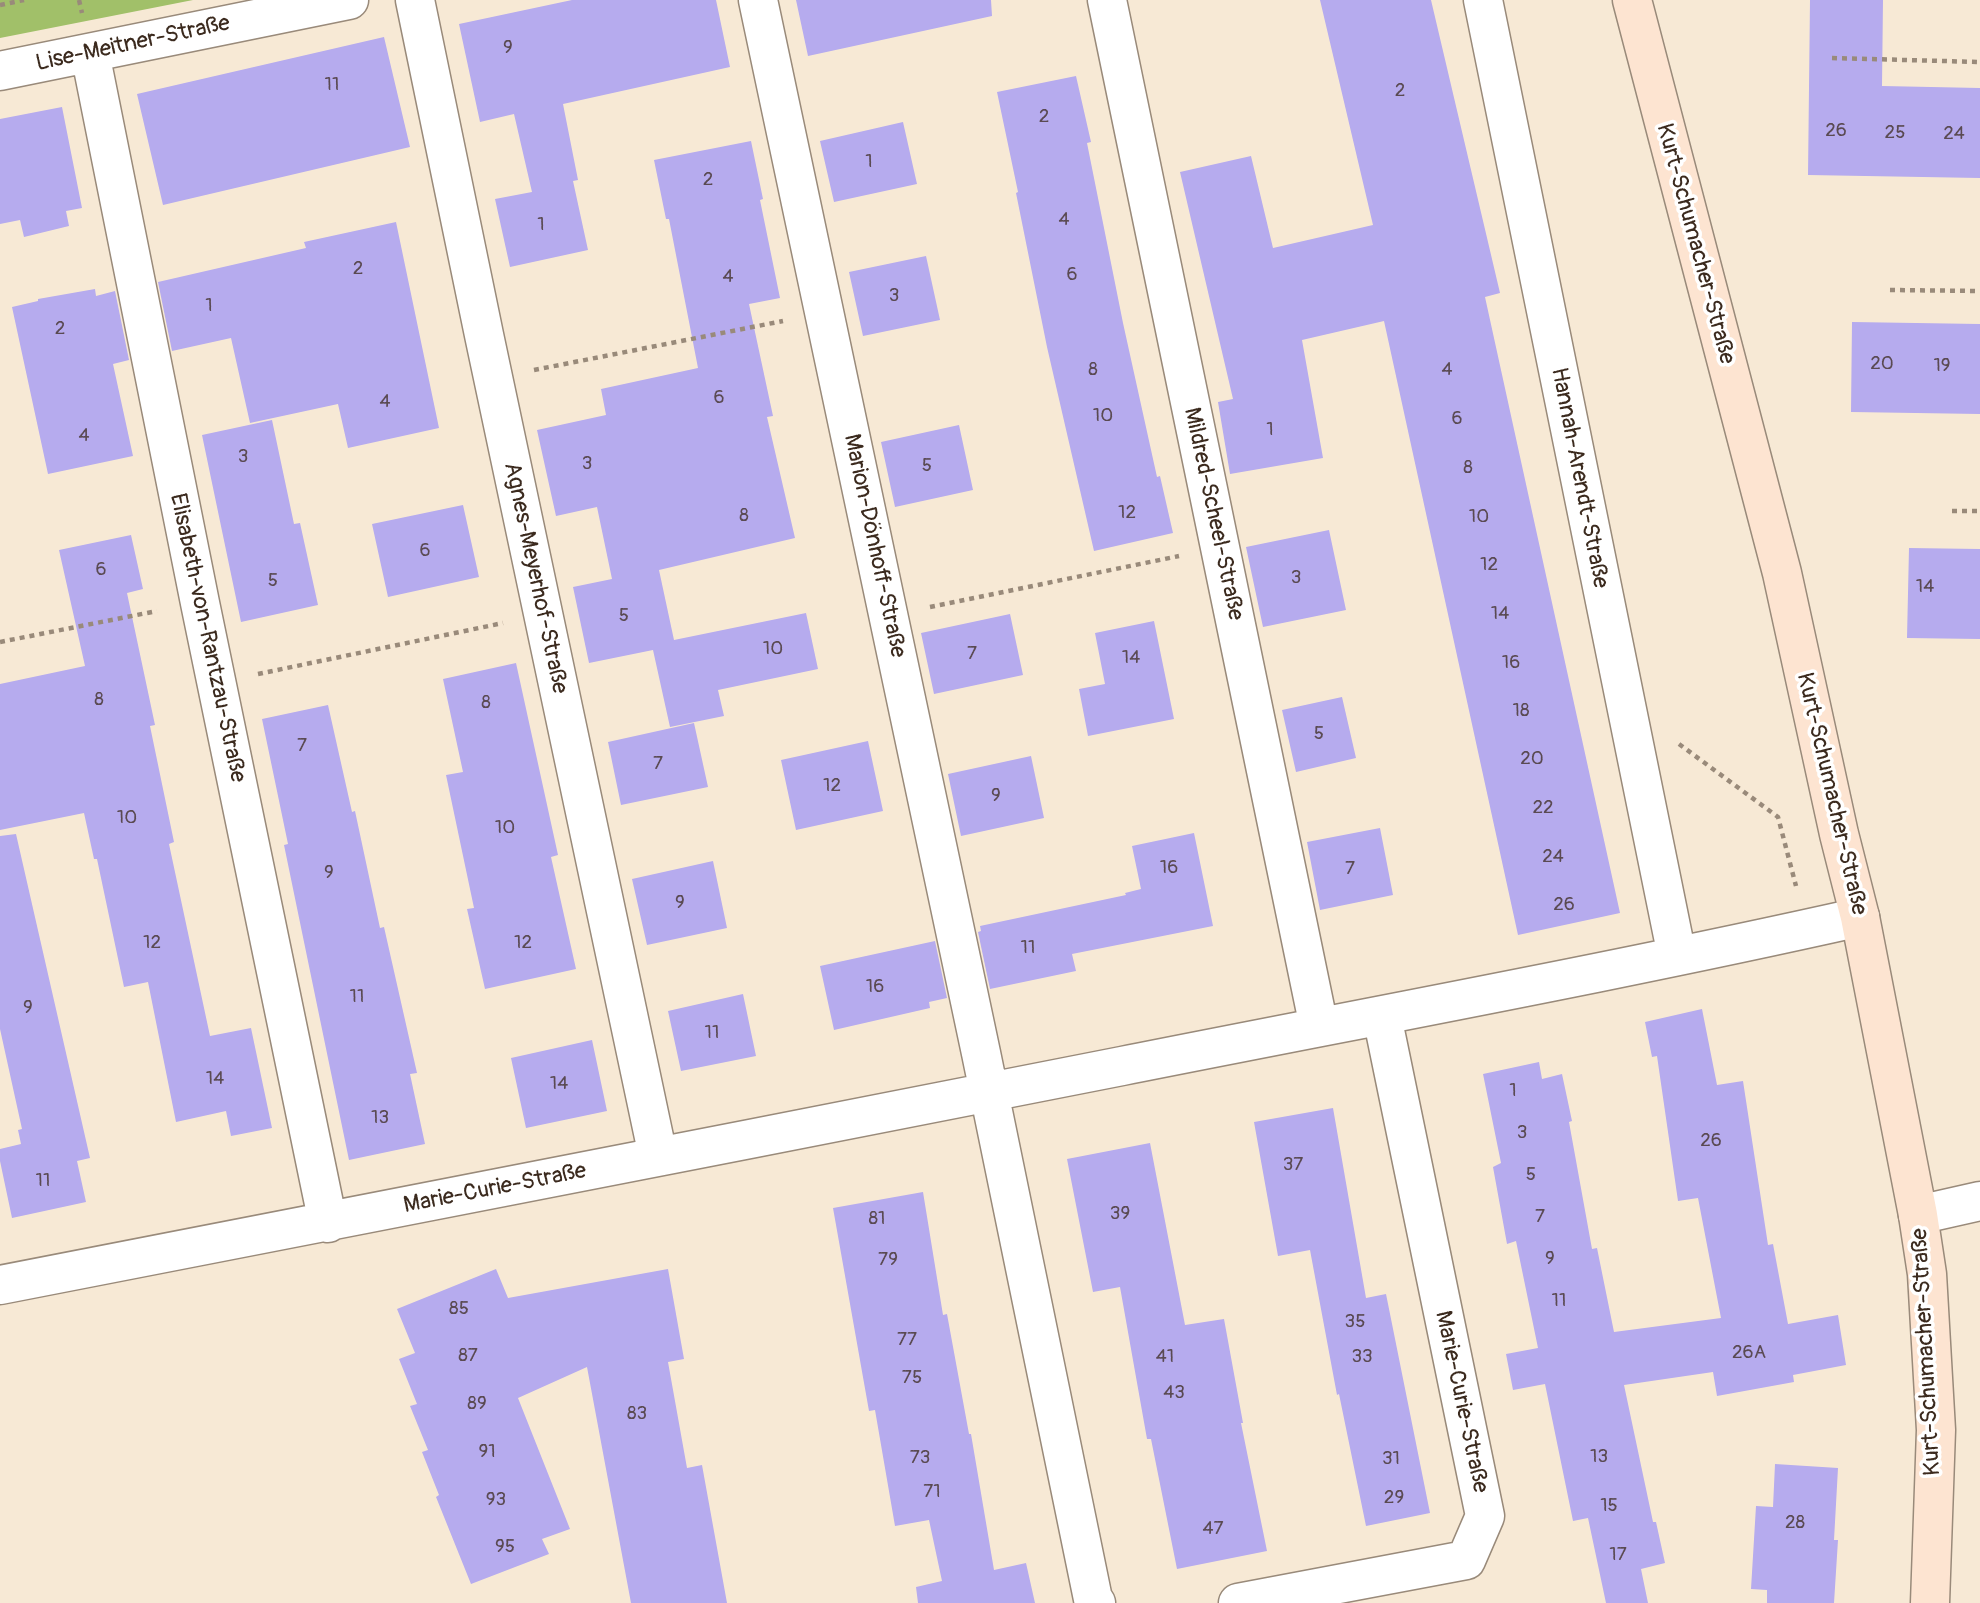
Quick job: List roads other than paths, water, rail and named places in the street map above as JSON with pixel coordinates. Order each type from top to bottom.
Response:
[{"type":"main road","name":"Kurt-Schumacher-Straße","points":[[1632,0],[1782,573],[1839,834],[1860,916],[1919,1215],[1927,1274],[1936,1430],[1930,1603]]},
{"type":"street","name":"Lise-Meitner-Straße","points":[[0,71],[349,0]]},
{"type":"street","name":"Agnes-Meyerhof-Straße","points":[[415,0],[492,379],[658,1156]]},
{"type":"street","name":"Marion-Dönhoff-Straße","points":[[758,0],[989,1092]]},
{"type":"street","name":"Mildred-Scheel-Straße","points":[[1107,0],[1319,1027]]},
{"type":"street","name":"Hannah-Arendt-Straße","points":[[1483,0],[1677,956]]},
{"type":"street","name":"Elisabeth-von-Rantzau-Straße","points":[[90,53],[328,1223]]},
{"type":"street","name":"Marie-Curie-Straße","points":[[0,1285],[1382,1016],[1860,916]]},
{"type":"street","name":"Marie-Curie-Straße","points":[[1238,1603],[1466,1560],[1485,1516],[1382,1016]]},
{"type":"street","points":[[989,1092],[1093,1599],[1096,1603]]},
{"type":"street","points":[[1919,1215],[1980,1202]]}]
